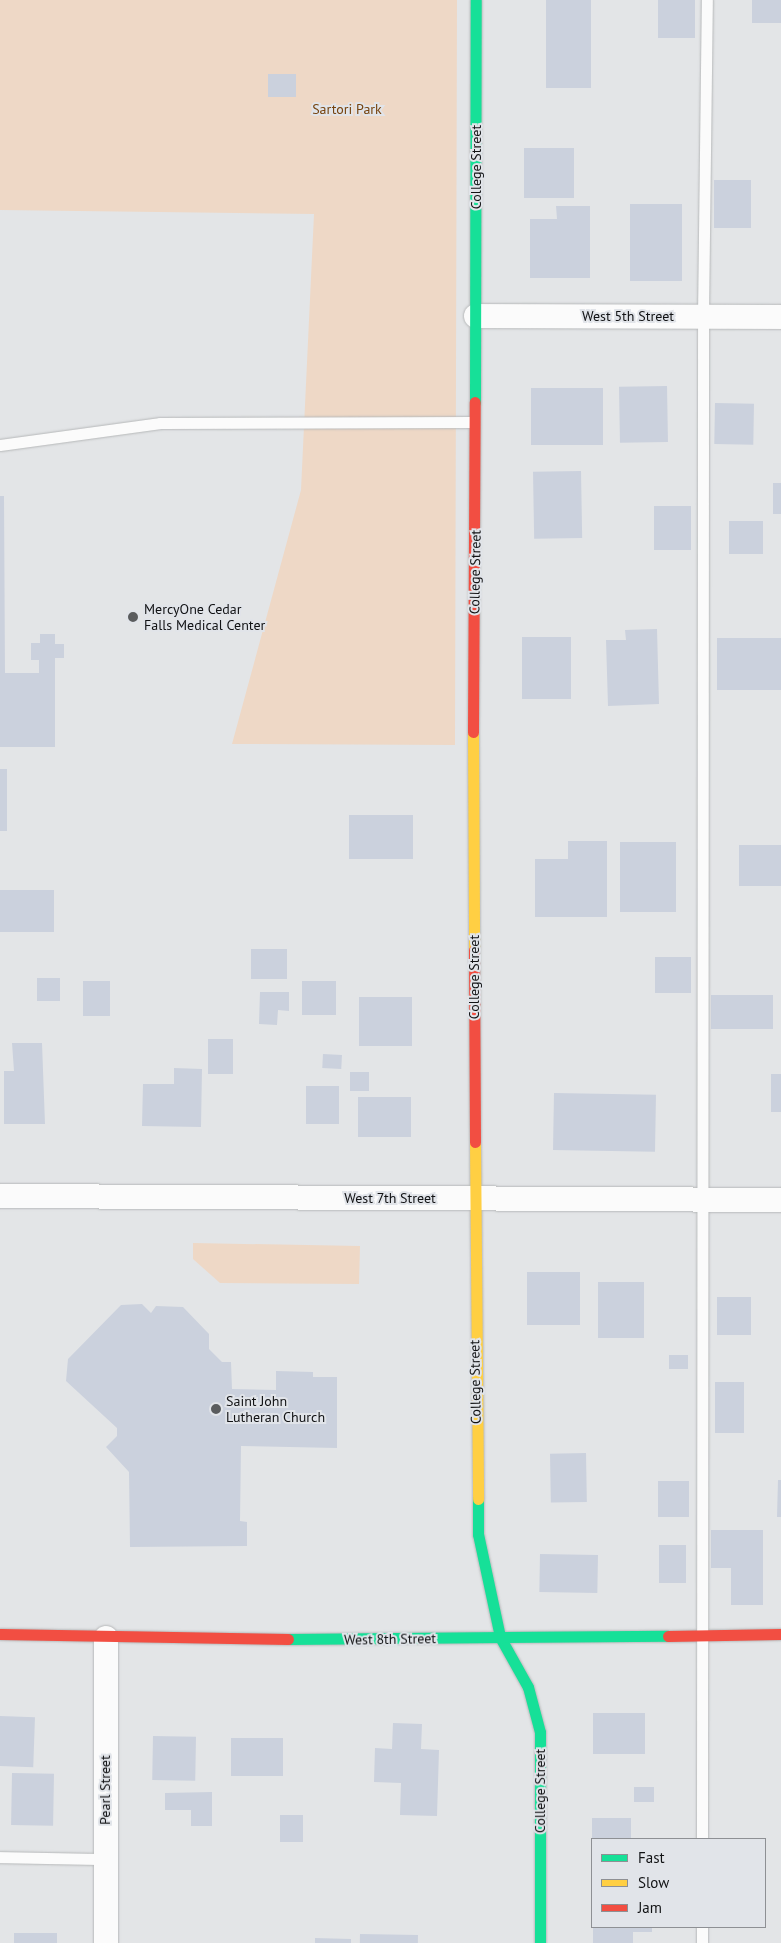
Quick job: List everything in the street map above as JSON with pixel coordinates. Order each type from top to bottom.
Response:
[{"type":"street","name":"College Street","points":[[476,0],[475,1199],[478,1534],[500,1637],[528,1687],[540,1732],[540,1943]]},
{"type":"street","name":"West 5th Street","points":[[476,316],[781,317]]},
{"type":"street","name":"West 7th Street","points":[[0,1196],[781,1200]]},
{"type":"street","name":"West 8th Street","points":[[0,1634],[106,1638],[383,1640],[702,1633],[781,1634]]},
{"type":"street","name":"Pearl Street","points":[[106,1638],[106,1943]]},
{"type":"lane","points":[[702,1838],[703,316],[707,0]]},
{"type":"lane","points":[[0,445],[160,423],[476,422]]},
{"type":"lane","points":[[0,1858],[106,1859]]},
{"type":"lane","points":[[702,1928],[702,1943]]},
{"type":"green space","name":"Sartori Park","points":[[0,0],[457,0],[455,745],[232,744],[301,490],[314,214],[0,210]]},
{"type":"green space","points":[[193,1243],[360,1246],[359,1284],[220,1283],[193,1259]]},
{"type":"building","points":[[546,0],[591,0],[591,88],[546,88]]},
{"type":"building","points":[[658,0],[695,0],[695,38],[658,38]]},
{"type":"building","points":[[752,0],[781,0],[781,23],[752,23]]},
{"type":"building","points":[[268,74],[296,74],[296,97],[268,97]]},
{"type":"building","points":[[524,148],[574,148],[574,198],[524,198]]},
{"type":"building","points":[[714,180],[751,180],[751,228],[714,228]]},
{"type":"building","points":[[630,204],[682,204],[682,281],[630,281]]},
{"type":"building","points":[[556,206],[590,206],[590,278],[530,278],[530,219],[557,219]]},
{"type":"building","points":[[667,386],[668,442],[620,443],[619,387]]},
{"type":"building","points":[[531,388],[603,388],[603,445],[531,445]]},
{"type":"building","points":[[715,403],[754,404],[753,445],[714,444]]},
{"type":"building","points":[[581,471],[582,538],[534,539],[533,472]]},
{"type":"building","points":[[773,483],[781,483],[781,514],[773,514]]},
{"type":"building","points":[[0,496],[4,496],[5,673],[39,673],[39,660],[31,660],[31,643],[40,643],[40,634],[55,634],[55,644],[64,644],[64,658],[55,658],[55,747],[0,747]]},
{"type":"building","points":[[654,506],[691,506],[691,550],[654,550]]},
{"type":"building","points":[[729,521],[763,521],[763,554],[729,554]]},
{"type":"building","points":[[657,629],[659,704],[608,706],[606,640],[626,640],[625,630]]},
{"type":"building","points":[[522,637],[571,637],[571,699],[522,699]]},
{"type":"building","points":[[717,638],[781,638],[781,690],[717,690]]},
{"type":"building","points":[[0,769],[7,769],[7,831],[0,831]]},
{"type":"building","points":[[349,815],[413,815],[413,859],[349,859]]},
{"type":"building","points":[[568,841],[607,841],[607,917],[535,917],[535,859],[568,859]]},
{"type":"building","points":[[620,842],[676,842],[676,912],[620,912]]},
{"type":"building","points":[[739,845],[781,845],[781,886],[739,886]]},
{"type":"building","points":[[0,890],[54,890],[54,932],[0,932]]},
{"type":"building","points":[[251,949],[287,949],[287,979],[251,979]]},
{"type":"building","points":[[655,957],[691,957],[691,993],[655,993]]},
{"type":"building","points":[[37,978],[60,978],[60,1001],[37,1001]]},
{"type":"building","points":[[83,981],[110,981],[110,1016],[83,1016]]},
{"type":"building","points":[[302,981],[336,981],[336,1015],[302,1015]]},
{"type":"building","points":[[260,992],[289,992],[289,1011],[278,1010],[277,1025],[259,1024]]},
{"type":"building","points":[[711,995],[773,995],[773,1029],[711,1029]]},
{"type":"building","points":[[359,997],[412,997],[412,1046],[359,1046]]},
{"type":"building","points":[[208,1039],[233,1039],[233,1074],[208,1074]]},
{"type":"building","points":[[12,1043],[42,1043],[45,1124],[4,1124],[4,1071],[14,1071]]},
{"type":"building","points":[[323,1054],[342,1055],[341,1069],[322,1068]]},
{"type":"building","points":[[174,1068],[202,1069],[201,1127],[142,1126],[143,1084],[174,1084]]},
{"type":"building","points":[[350,1072],[369,1072],[369,1091],[350,1091]]},
{"type":"building","points":[[771,1074],[781,1074],[781,1112],[771,1112]]},
{"type":"building","points":[[306,1086],[339,1086],[339,1124],[306,1124]]},
{"type":"building","points":[[554,1093],[656,1095],[655,1152],[553,1150]]},
{"type":"building","points":[[358,1097],[411,1097],[411,1137],[358,1137]]},
{"type":"building","points":[[527,1272],[580,1272],[580,1325],[527,1325]]},
{"type":"building","points":[[598,1282],[644,1282],[644,1338],[598,1338]]},
{"type":"building","points":[[717,1297],[751,1297],[751,1335],[717,1335]]},
{"type":"building","name":"Saint John Lutheran Church","points":[[142,1304],[151,1313],[156,1306],[183,1307],[209,1334],[209,1349],[222,1362],[231,1362],[232,1389],[276,1390],[276,1371],[313,1372],[313,1377],[337,1377],[337,1448],[241,1446],[240,1521],[247,1522],[247,1546],[130,1547],[129,1472],[106,1447],[117,1436],[117,1428],[66,1381],[68,1359],[121,1305]]},
{"type":"building","points":[[669,1355],[688,1355],[688,1369],[669,1369]]},
{"type":"building","points":[[715,1382],[744,1382],[744,1433],[715,1433]]},
{"type":"building","points":[[586,1453],[587,1502],[551,1503],[550,1454]]},
{"type":"building","points":[[778,1480],[781,1480],[781,1517],[777,1517]]},
{"type":"building","points":[[658,1481],[689,1481],[689,1517],[658,1517]]},
{"type":"building","points":[[711,1530],[763,1530],[763,1605],[731,1605],[731,1568],[711,1568]]},
{"type":"building","points":[[659,1545],[686,1545],[686,1583],[659,1583]]},
{"type":"building","points":[[540,1554],[598,1555],[597,1593],[539,1592]]},
{"type":"building","points":[[593,1713],[645,1713],[645,1754],[593,1754]]},
{"type":"building","points":[[0,1716],[35,1717],[33,1767],[0,1766]]},
{"type":"building","points":[[393,1723],[422,1724],[421,1749],[439,1750],[437,1816],[400,1815],[401,1783],[374,1782],[375,1748],[392,1749]]},
{"type":"building","points":[[153,1736],[196,1737],[195,1781],[152,1780]]},
{"type":"building","points":[[231,1738],[283,1738],[283,1776],[231,1776]]},
{"type":"building","points":[[12,1773],[54,1774],[53,1826],[11,1825]]},
{"type":"building","points":[[634,1787],[654,1787],[654,1802],[634,1802]]},
{"type":"building","points":[[212,1792],[212,1826],[191,1826],[191,1810],[165,1810],[165,1793]]},
{"type":"building","points":[[280,1815],[303,1815],[303,1842],[280,1842]]},
{"type":"building","points":[[592,1818],[631,1818],[631,1838],[592,1838]]},
{"type":"building","points":[[593,1928],[652,1928],[652,1932],[633,1932],[633,1943],[593,1943]]},
{"type":"building","points":[[14,1933],[57,1933],[57,1943],[14,1943]]},
{"type":"building","points":[[360,1934],[418,1935],[418,1943],[360,1943]]},
{"type":"building","points":[[315,1938],[351,1939],[351,1943],[315,1943]]},
{"type":"traffic: fast","points":[[475,402],[476,0]]},
{"type":"traffic: fast","points":[[478,1499],[478,1534],[500,1637],[528,1687],[540,1732],[540,1943]]},
{"type":"traffic: fast","points":[[288,1639],[668,1636]]},
{"type":"traffic: slow","points":[[473,732],[474,950]]},
{"type":"traffic: slow","points":[[475,1142],[478,1499]]},
{"type":"traffic: jam","points":[[473,732],[475,402]]},
{"type":"traffic: jam","points":[[474,950],[475,1142]]},
{"type":"traffic: jam","points":[[0,1634],[288,1639]]},
{"type":"traffic: jam","points":[[668,1636],[781,1634]]},
{"type":"place","name":"MercyOne Cedar Falls Medical Center","points":[[133,617]]},
{"type":"place","name":"Saint John Lutheran Church","points":[[216,1409]]}]
